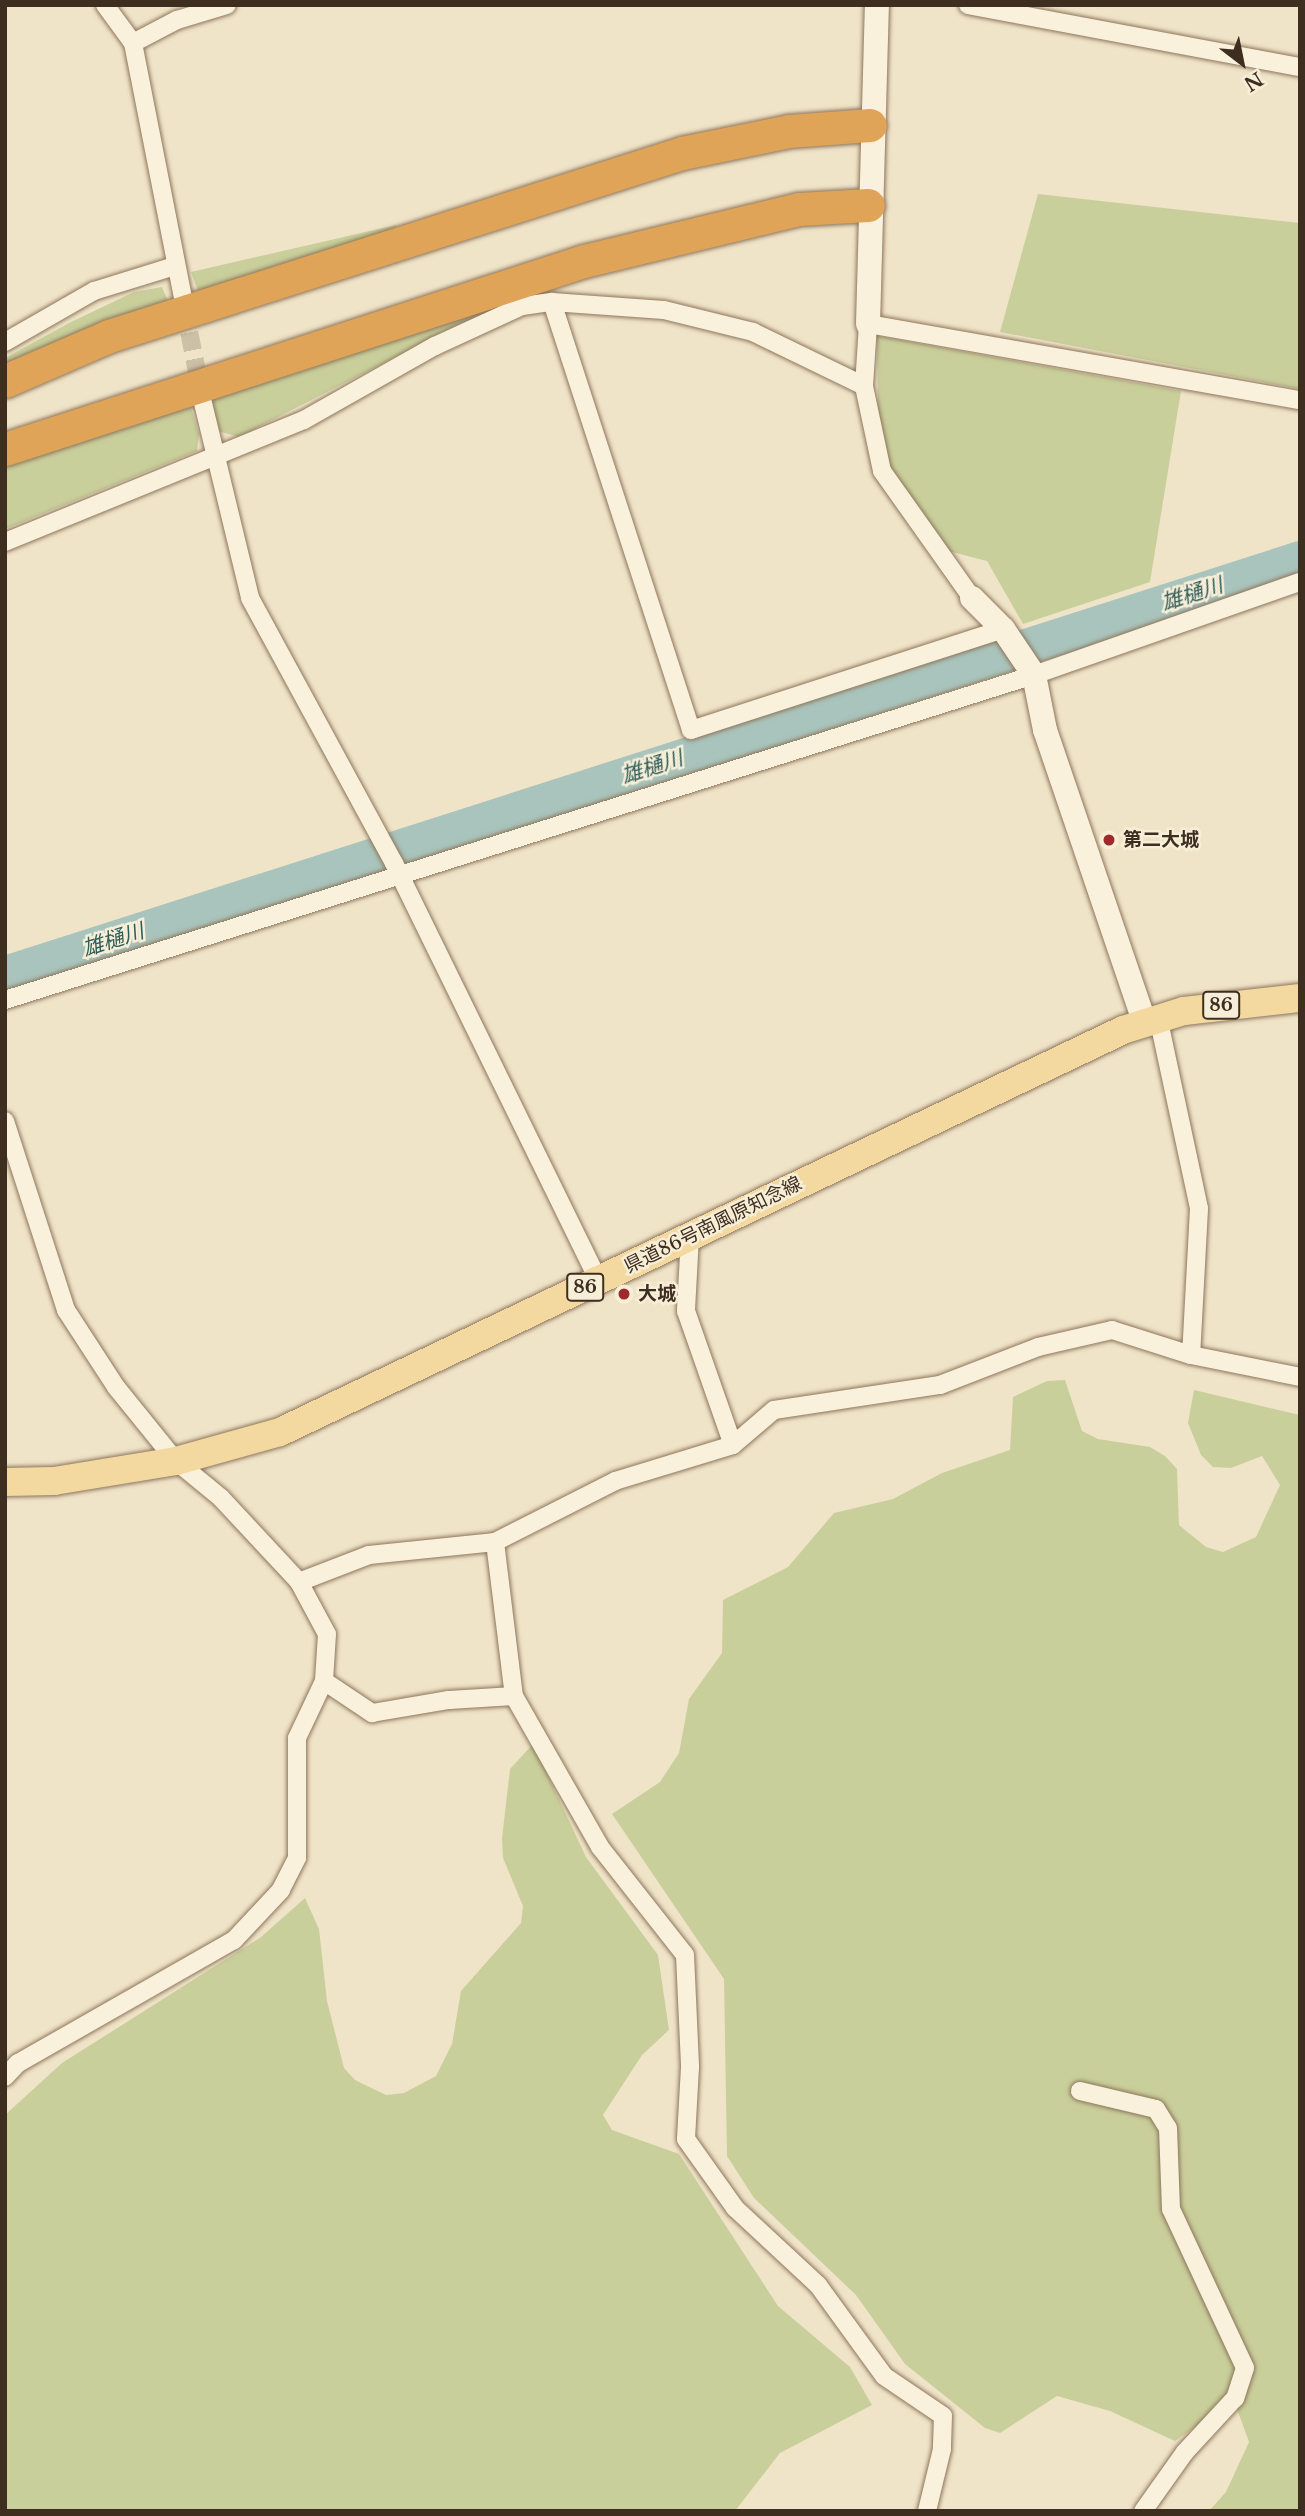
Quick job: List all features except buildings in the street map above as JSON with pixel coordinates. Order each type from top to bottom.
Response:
[{"type":"highway","points":[[5,381],[109,336],[682,153],[789,131],[870,125]]},
{"type":"highway","points":[[5,449],[584,261],[799,209],[868,205]]},
{"type":"main road","name":"県道86号南風原知念線","points":[[5,1482],[54,1481],[176,1461],[280,1432],[1151,1019],[1300,999]]},
{"type":"street","points":[[105,5],[133,43],[183,299]]},
{"type":"street","points":[[133,43],[177,20],[227,5]]},
{"type":"street","points":[[877,5],[870,125],[868,324],[864,386],[882,471],[972,598],[1006,633],[1031,670],[1045,730],[1151,1019],[1199,1209],[1191,1355]]},
{"type":"street","points":[[968,5],[1300,67]]},
{"type":"street","points":[[5,342],[94,291],[175,266]]},
{"type":"street","points":[[5,542],[216,453],[304,421],[435,346],[522,306],[552,302],[664,310],[753,332],[864,386]]},
{"type":"street","points":[[552,302],[691,730],[1006,633]]},
{"type":"street","points":[[868,324],[1300,400]]},
{"type":"street","points":[[202,400],[250,598],[396,867],[598,1280]]},
{"type":"street","points":[[5,1000],[396,867],[1031,670],[1300,582]]},
{"type":"street","points":[[5,1121],[66,1310],[116,1387],[176,1461],[221,1498],[299,1582],[327,1634],[324,1681],[297,1738],[297,1858],[281,1891],[234,1940],[18,2063],[5,2077]]},
{"type":"street","points":[[690,1236],[686,1311],[733,1445]]},
{"type":"street","points":[[299,1582],[369,1555],[495,1542],[615,1481],[733,1445],[774,1410],[940,1385],[1038,1347],[1112,1330],[1191,1355],[1300,1377]]},
{"type":"street","points":[[495,1542],[514,1696],[600,1847],[685,1955],[690,2067],[686,2139],[735,2208],[818,2285],[884,2375],[943,2416],[942,2449],[927,2511]]},
{"type":"street","points":[[324,1681],[372,1713],[449,1700],[514,1696]]},
{"type":"street","points":[[1080,2091],[1156,2109],[1168,2128],[1171,2209],[1245,2368],[1235,2398],[1185,2452],[1143,2511]]},
{"type":"green space","points":[[1038,194],[1300,223],[1300,389],[1000,332]]},
{"type":"green space","points":[[396,225],[395,231],[200,296],[191,272]]},
{"type":"green space","points":[[162,287],[170,306],[5,366],[5,358],[71,322],[134,292]]},
{"type":"green space","points":[[511,298],[239,437],[218,431],[211,400]]},
{"type":"green space","points":[[877,336],[1181,391],[1150,582],[1023,624],[987,561],[948,551],[889,468],[878,421]]},
{"type":"green space","points":[[190,405],[199,434],[197,451],[5,529],[5,464]]},
{"type":"green space","points":[[1065,1380],[1082,1431],[1098,1439],[1150,1447],[1165,1456],[1177,1469],[1179,1525],[1206,1547],[1223,1552],[1256,1537],[1280,1485],[1262,1456],[1231,1468],[1213,1467],[1201,1455],[1188,1423],[1194,1390],[1300,1415],[1300,2511],[1209,2511],[1226,2492],[1249,2442],[1237,2409],[1218,2411],[1175,2441],[1110,2411],[1057,2396],[1000,2433],[985,2428],[905,2364],[856,2295],[754,2198],[727,2156],[724,1979],[612,1814],[660,1782],[679,1753],[689,1699],[722,1653],[723,1600],[788,1567],[834,1513],[893,1499],[942,1473],[1010,1450],[1013,1397],[1047,1381]]},
{"type":"green space","points":[[533,1744],[586,1857],[658,1955],[669,2030],[642,2055],[603,2115],[612,2130],[679,2154],[778,2306],[850,2367],[872,2405],[780,2453],[735,2511],[5,2511],[5,2115],[62,2063],[261,1937],[305,1898],[319,1929],[327,2001],[344,2068],[355,2080],[386,2095],[404,2093],[436,2076],[452,2044],[461,1991],[521,1923],[523,1906],[503,1858],[502,1838],[510,1769]]},
{"type":"waterway","name":"雄樋川","points":[[5,974],[1300,559]]},
{"type":"tunnel","points":[[184,306],[201,392]]},
{"type":"place","name":"第二大城","points":[[1109,840]]},
{"type":"place","name":"大城","points":[[624,1294]]}]
